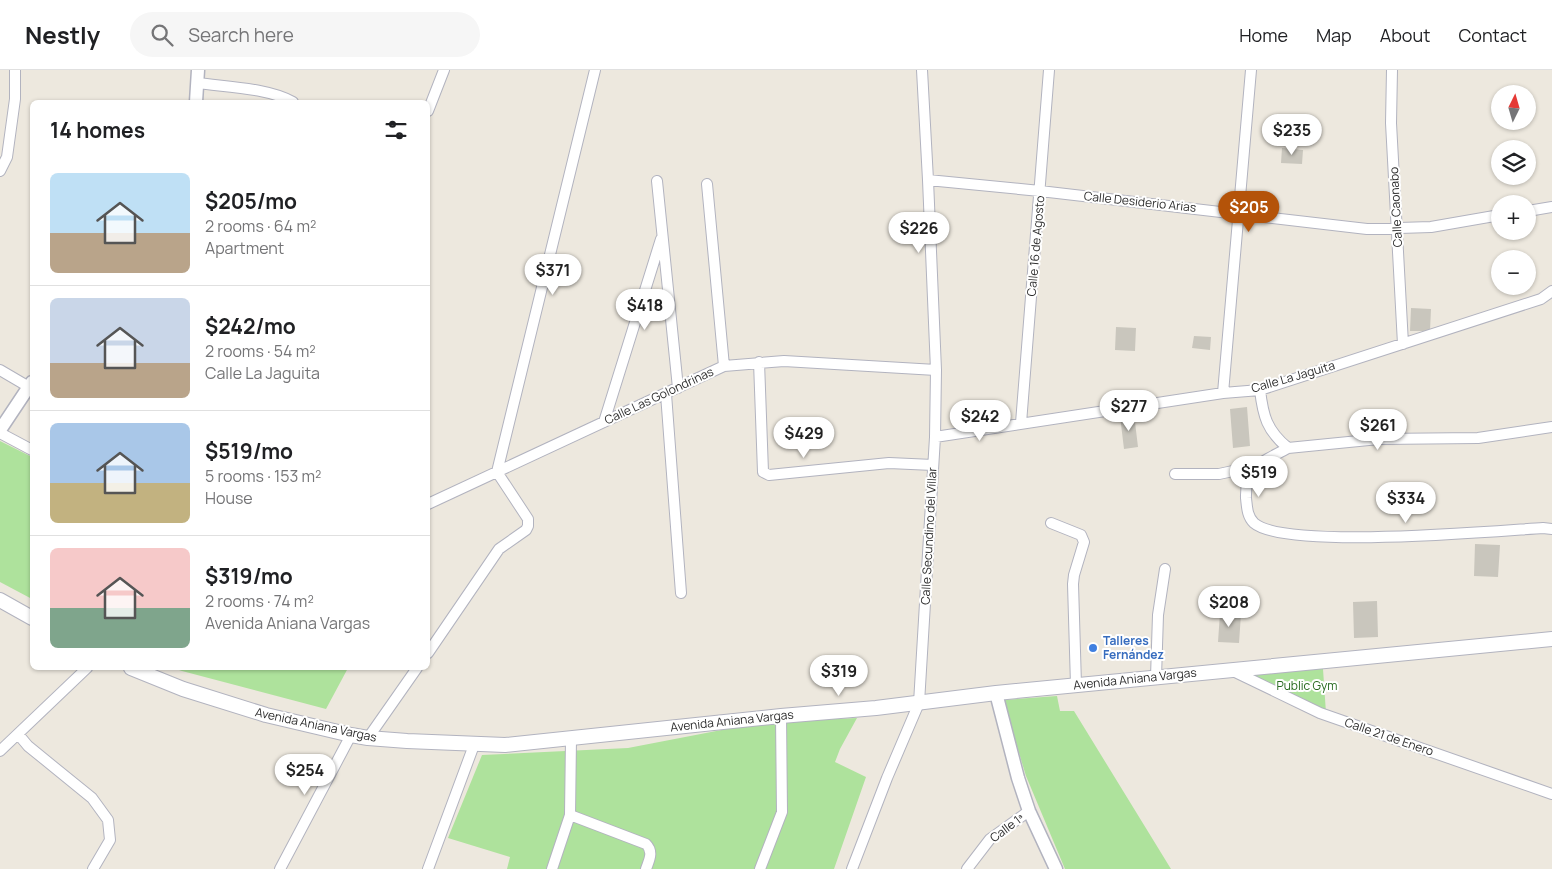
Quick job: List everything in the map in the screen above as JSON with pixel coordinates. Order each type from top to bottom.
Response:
[{"type":"main road","points":[[0,600],[30,617]]},
{"type":"main road","name":"Avenida Aniana Vargas","points":[[136,670],[183,689],[266,715],[352,735],[368,738],[474,745],[505,745],[876,708],[996,693],[1552,639]]},
{"type":"street","points":[[0,171],[7,157],[15,99],[15,70]]},
{"type":"street","points":[[430,106],[444,70]]},
{"type":"street","points":[[430,650],[499,549],[526,530],[528,526],[528,519],[498,472],[595,70]]},
{"type":"street","name":"Calle Secundino del Villar","points":[[852,869],[919,703],[935,437],[936,370],[922,70]]},
{"type":"street","name":"Calle 16 de Agosto","points":[[1021,423],[1049,70]]},
{"type":"street","points":[[1223,393],[1251,70]]},
{"type":"street","name":"Calle Caonabo","points":[[1392,70],[1392,123],[1402,344]]},
{"type":"street","points":[[196,100],[198,76],[289,100]]},
{"type":"street","name":"Calle Desiderio Arias","points":[[928,180],[1238,213],[1368,229],[1431,227],[1491,217]]},
{"type":"street","points":[[658,181],[678,388]]},
{"type":"street","points":[[707,184],[724,366]]},
{"type":"street","points":[[1536,210],[1552,207]]},
{"type":"street","points":[[604,422],[663,233]]},
{"type":"street","name":"Calle La Jaguita","points":[[935,437],[1223,393],[1260,390],[1541,300],[1552,291]]},
{"type":"street","name":"Calle Las Golondrinas","points":[[430,503],[724,366],[784,361],[936,370]]},
{"type":"street","points":[[759,362],[762,472],[769,475],[889,463],[933,465]]},
{"type":"street","points":[[0,370],[30,384]]},
{"type":"street","points":[[30,386],[0,432],[30,449]]},
{"type":"street","points":[[1260,390],[1262,410],[1267,423],[1276,439],[1288,448]]},
{"type":"street","points":[[666,394],[681,593]]},
{"type":"street","points":[[1175,474],[1219,474],[1256,466],[1288,448],[1379,439],[1478,438],[1552,427]]},
{"type":"street","points":[[1256,466],[1248,476],[1246,486],[1247,512],[1254,522],[1264,528],[1288,534],[1338,537],[1416,536],[1552,529]]},
{"type":"street","points":[[1051,523],[1080,535],[1084,542],[1073,584],[1076,685]]},
{"type":"street","points":[[1156,677],[1158,615],[1165,569]]},
{"type":"street","points":[[0,751],[85,670]]},
{"type":"street","points":[[368,738],[416,670]]},
{"type":"street","name":"Calle 21 de Enero","points":[[1230,670],[1320,713],[1552,794]]},
{"type":"street","points":[[996,693],[1018,778],[1029,812],[1056,869]]},
{"type":"street","points":[[760,869],[782,812],[781,716]]},
{"type":"street","points":[[18,734],[28,746],[92,798],[108,820],[110,840],[93,869]]},
{"type":"street","points":[[280,869],[352,735]]},
{"type":"street","points":[[552,869],[570,815],[571,739]]},
{"type":"street","points":[[428,869],[474,745]]},
{"type":"street","name":"Calle 1ª","points":[[967,869],[990,839],[1029,812]]},
{"type":"street","points":[[570,815],[646,844],[650,848],[651,853],[646,869]]},
{"type":"green space","points":[[0,441],[30,456],[30,598],[0,582]]},
{"type":"green space","name":"Public Gym","points":[[1323,669],[1326,713],[1236,671]]},
{"type":"green space","points":[[179,670],[347,670],[326,709]]},
{"type":"green space","points":[[1057,696],[1060,711],[1074,711],[1171,869],[1065,869],[1026,776],[1003,700]]},
{"type":"green space","points":[[857,718],[835,762],[866,777],[834,869],[507,869],[510,857],[448,838],[482,755],[628,748],[763,722]]},
{"type":"building","points":[[1282,148],[1303,150],[1302,164],[1281,163]]},
{"type":"building","points":[[1411,308],[1431,309],[1430,331],[1410,331]]},
{"type":"building","points":[[1116,327],[1136,328],[1135,351],[1115,350]]},
{"type":"building","points":[[1194,336],[1211,337],[1210,350],[1192,348]]},
{"type":"building","points":[[1247,407],[1250,446],[1233,448],[1230,409]]},
{"type":"building","points":[[1134,414],[1138,447],[1124,449],[1120,416]]},
{"type":"building","points":[[1475,544],[1500,545],[1498,577],[1474,576]]},
{"type":"building","points":[[1377,601],[1378,637],[1354,638],[1353,602]]},
{"type":"building","points":[[1220,613],[1241,614],[1239,643],[1218,642]]},
{"type":"place","name":"Talleres Fernández","points":[[1093,648]]}]
